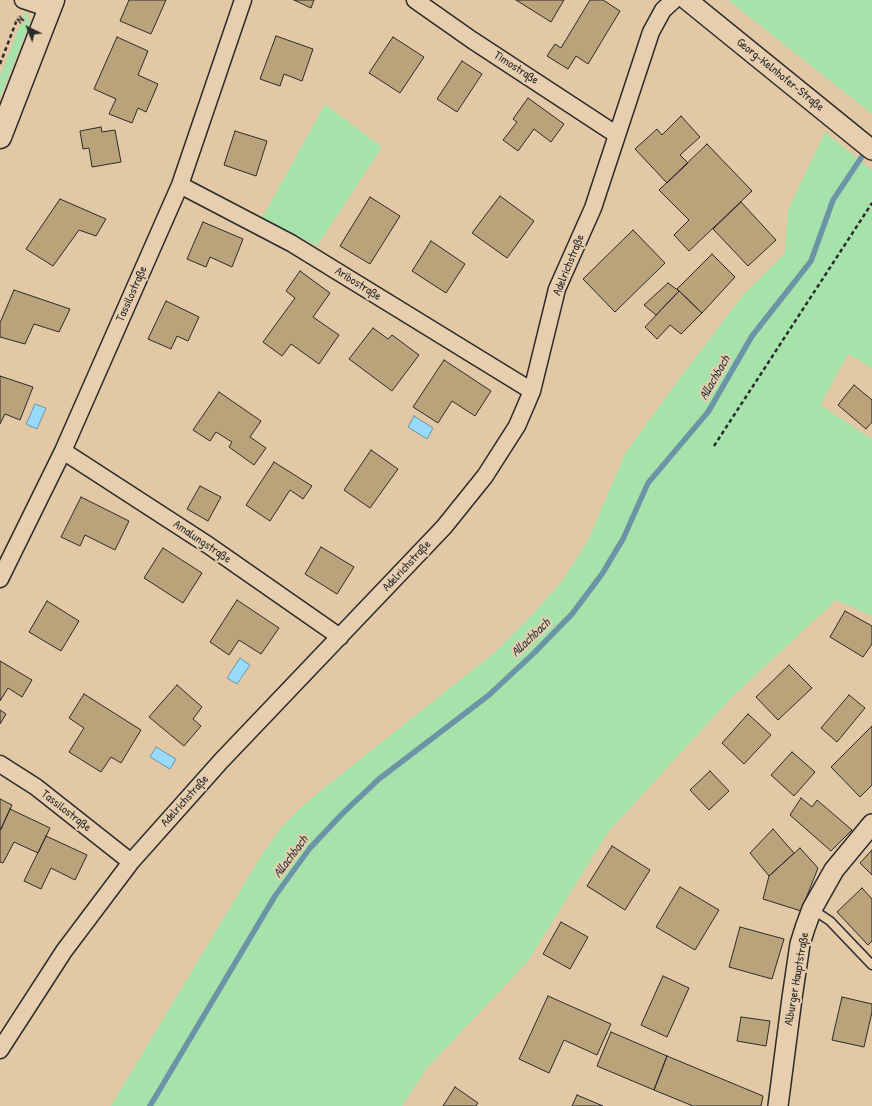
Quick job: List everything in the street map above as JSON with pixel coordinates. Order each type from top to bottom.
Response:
[{"type":"main road","points":[[0,137],[51,5]]},
{"type":"street","points":[[24,0],[51,5]]},
{"type":"street","name":"Tassilostraße","points":[[0,579],[63,451],[180,185],[243,0]]},
{"type":"street","name":"Timostraße","points":[[415,0],[472,40],[618,134]]},
{"type":"street","name":"Adelrichstraße","points":[[0,1050],[64,951],[131,862],[220,761],[444,527],[485,476],[517,426],[532,391],[557,289],[593,208],[651,32],[663,10],[674,0]]},
{"type":"street","name":"Georg-Kelnhofer-Straße","points":[[687,0],[872,150]]},
{"type":"street","name":"Aribostraße","points":[[180,185],[292,243],[532,391]]},
{"type":"street","name":"Amalungstraße","points":[[63,451],[208,545],[340,637]]},
{"type":"street","name":"Tassilostraße","points":[[0,764],[36,787],[131,862]]},
{"type":"street","name":"Alburger Hauptstraße","points":[[778,1106],[800,944],[812,908],[834,870],[872,824]]},
{"type":"lane","points":[[812,908],[830,921],[872,965]]},
{"type":"path","points":[[0,64],[24,0]]},
{"type":"path","points":[[714,446],[872,203]]},
{"type":"green space","points":[[728,0],[872,0],[872,114]]},
{"type":"green space","points":[[26,10],[30,23],[0,97],[0,76]]},
{"type":"green space","points":[[325,104],[382,147],[317,246],[262,218]]},
{"type":"green space","points":[[825,132],[872,170],[872,368],[848,354],[820,405],[872,439],[872,616],[836,600],[731,698],[608,832],[528,961],[427,1068],[402,1106],[111,1106],[261,856],[279,830],[297,811],[319,792],[495,652],[531,616],[562,581],[588,540],[626,452],[743,295],[785,253],[788,210]]},
{"type":"water","points":[[35,404],[46,408],[37,429],[26,424]]},
{"type":"water","points":[[414,416],[433,428],[427,439],[408,427]]},
{"type":"water","points":[[240,658],[250,665],[237,684],[227,678]]},
{"type":"water","points":[[156,747],[176,759],[170,769],[150,757]]},
{"type":"building","points":[[129,0],[166,0],[151,34],[120,21]]},
{"type":"building","points":[[294,0],[314,0],[311,8]]},
{"type":"building","points":[[516,0],[564,0],[551,22]]},
{"type":"building","points":[[590,0],[603,0],[620,11],[588,64],[576,56],[568,69],[547,56],[555,44],[561,48]]},
{"type":"building","points":[[276,36],[313,49],[302,81],[284,74],[280,86],[260,79]]},
{"type":"building","points":[[117,37],[148,51],[138,75],[158,84],[146,112],[138,108],[132,123],[109,114],[116,99],[94,89]]},
{"type":"building","points":[[393,37],[424,57],[400,93],[369,73]]},
{"type":"building","points":[[462,61],[482,74],[457,112],[437,99]]},
{"type":"building","points":[[528,98],[564,124],[551,142],[534,129],[518,151],[503,140],[517,122],[513,119]]},
{"type":"building","points":[[681,116],[700,137],[680,155],[688,163],[667,183],[635,149],[657,129],[662,135]]},
{"type":"building","points":[[101,127],[102,132],[115,130],[121,162],[92,167],[89,148],[83,149],[80,131]]},
{"type":"building","points":[[235,131],[267,141],[256,176],[224,165]]},
{"type":"building","points":[[707,144],[752,191],[689,251],[674,235],[689,220],[659,190]]},
{"type":"building","points":[[500,196],[534,221],[507,258],[472,233]]},
{"type":"building","points":[[370,197],[400,216],[370,264],[340,246]]},
{"type":"building","points":[[60,199],[106,219],[96,236],[79,230],[53,266],[26,249]]},
{"type":"building","points":[[741,202],[776,240],[748,266],[713,229]]},
{"type":"building","points":[[203,222],[243,239],[232,267],[210,257],[206,267],[187,259]]},
{"type":"building","points":[[633,230],[665,263],[615,312],[583,279]]},
{"type":"building","points":[[431,241],[465,264],[446,293],[412,271]]},
{"type":"building","points":[[712,254],[735,277],[702,313],[677,289]]},
{"type":"building","points":[[300,271],[330,293],[313,317],[339,335],[319,364],[291,344],[282,356],[263,342],[295,298],[286,291]]},
{"type":"building","points":[[668,283],[679,291],[656,315],[644,305]]},
{"type":"building","points":[[14,290],[70,309],[59,332],[34,324],[25,344],[0,337],[0,323]]},
{"type":"building","points":[[679,291],[702,313],[681,334],[670,325],[657,339],[645,327]]},
{"type":"building","points":[[166,301],[199,317],[188,341],[177,336],[171,349],[148,339]]},
{"type":"building","points":[[373,328],[388,339],[392,335],[419,355],[392,391],[349,359]]},
{"type":"building","points":[[444,360],[491,391],[475,416],[452,401],[438,423],[413,407]]},
{"type":"building","points":[[0,376],[33,387],[20,420],[5,414],[0,424]]},
{"type":"building","points":[[854,385],[872,400],[872,422],[866,429],[838,405]]},
{"type":"building","points":[[219,392],[261,421],[250,437],[266,448],[254,465],[229,447],[232,442],[216,432],[210,441],[193,430]]},
{"type":"building","points":[[371,450],[398,469],[370,508],[344,490]]},
{"type":"building","points":[[274,462],[312,486],[303,499],[290,490],[270,521],[246,505]]},
{"type":"building","points":[[200,486],[221,497],[208,521],[187,509]]},
{"type":"building","points":[[81,497],[129,521],[115,550],[85,535],[80,546],[61,537]]},
{"type":"building","points":[[321,547],[354,567],[337,594],[305,574]]},
{"type":"building","points":[[163,548],[202,573],[183,603],[144,578]]},
{"type":"building","points":[[237,600],[279,628],[261,654],[239,640],[229,655],[210,642]]},
{"type":"building","points":[[47,601],[79,621],[61,651],[29,632]]},
{"type":"building","points":[[845,611],[872,626],[872,644],[863,657],[830,637]]},
{"type":"building","points":[[0,661],[32,680],[22,697],[8,688],[0,701]]},
{"type":"building","points":[[789,665],[812,688],[778,720],[756,697]]},
{"type":"building","points":[[177,685],[202,707],[193,719],[201,726],[184,746],[149,717]]},
{"type":"building","points":[[84,694],[141,730],[121,763],[111,757],[101,772],[69,752],[84,728],[69,718]]},
{"type":"building","points":[[849,695],[865,708],[837,742],[821,728]]},
{"type":"building","points":[[0,710],[6,714],[0,724]]},
{"type":"building","points":[[748,714],[771,735],[744,764],[722,743]]},
{"type":"building","points":[[872,726],[872,785],[860,797],[831,767]]},
{"type":"building","points":[[792,752],[815,772],[794,796],[771,775]]},
{"type":"building","points":[[710,771],[729,791],[709,810],[690,790]]},
{"type":"building","points":[[801,798],[812,807],[817,800],[852,830],[831,851],[790,815]]},
{"type":"building","points":[[0,799],[12,805],[1,829],[0,829]]},
{"type":"building","points":[[10,809],[50,828],[38,853],[14,842],[3,863],[0,862],[0,831]]},
{"type":"building","points":[[773,829],[794,853],[769,876],[750,853]]},
{"type":"building","points":[[46,836],[87,855],[75,880],[51,868],[41,889],[24,881]]},
{"type":"building","points":[[612,846],[650,870],[625,910],[587,886]]},
{"type":"building","points":[[800,848],[818,868],[801,911],[763,899],[769,876]]},
{"type":"building","points":[[872,850],[872,875],[860,863]]},
{"type":"building","points":[[680,887],[719,910],[695,950],[656,927]]},
{"type":"building","points":[[862,888],[872,899],[872,941],[868,945],[837,912]]},
{"type":"building","points":[[561,922],[588,937],[570,969],[543,954]]},
{"type":"building","points":[[740,927],[784,939],[772,979],[729,967]]},
{"type":"building","points":[[663,976],[689,988],[667,1037],[641,1025]]},
{"type":"building","points":[[548,996],[611,1024],[597,1055],[564,1040],[549,1073],[519,1059]]},
{"type":"building","points":[[842,997],[872,1004],[872,1012],[864,1047],[832,1040]]},
{"type":"building","points":[[741,1017],[770,1021],[766,1046],[737,1041]]},
{"type":"building","points":[[611,1032],[667,1056],[654,1090],[597,1066]]},
{"type":"building","points":[[667,1056],[763,1096],[761,1106],[693,1106],[654,1090]]},
{"type":"building","points":[[455,1087],[478,1103],[476,1106],[443,1106]]},
{"type":"building","points":[[577,1095],[603,1106],[572,1106]]},
{"type":"waterway","name":"Allachbach","points":[[150,1106],[275,896],[310,848],[343,813],[379,779],[489,695],[533,654],[572,614],[602,574],[623,539],[648,483],[708,412],[752,336],[811,261],[833,200],[867,149]]}]
